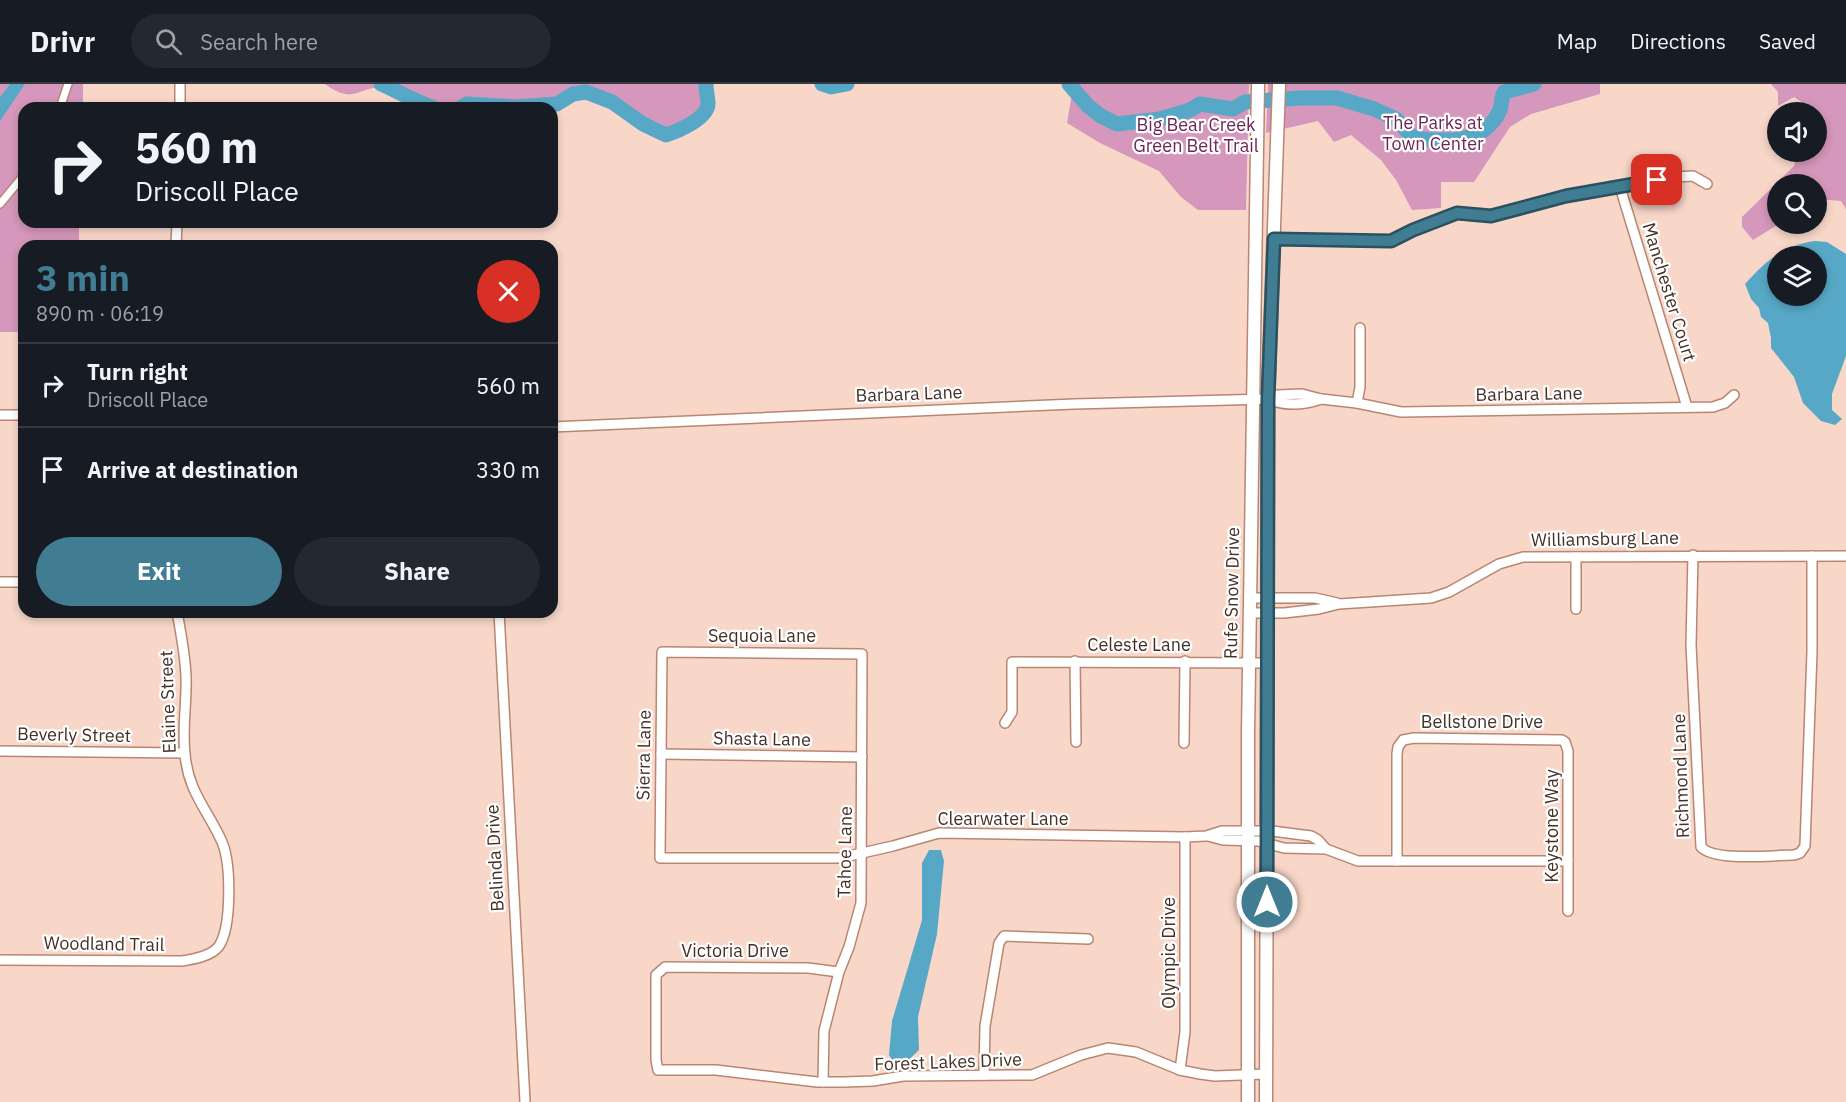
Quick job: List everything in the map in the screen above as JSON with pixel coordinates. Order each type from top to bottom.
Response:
[{"type":"main road","name":"Rufe Snow Drive","points":[[1258,84],[1248,662],[1258,836],[1266,1102]]},
{"type":"main road","name":"Rufe Snow Drive","points":[[1248,1102],[1267,663],[1268,399],[1279,84]]},
{"type":"street","points":[[62,102],[68,84]]},
{"type":"street","points":[[180,84],[180,102]]},
{"type":"street","points":[[1274,239],[1391,241],[1421,226],[1457,213],[1491,216],[1566,196],[1675,177],[1693,176],[1707,184]]},
{"type":"street","points":[[0,204],[18,182]]},
{"type":"street","name":"Manchester Court","points":[[1620,187],[1687,407]]},
{"type":"street","points":[[1357,402],[1360,387],[1360,328]]},
{"type":"street","name":"Barbara Lane","points":[[558,427],[1063,404],[1268,399],[1278,395],[1302,394],[1321,399],[1357,402],[1401,412],[1713,407],[1725,403],[1734,395]]},
{"type":"street","points":[[0,415],[18,415]]},
{"type":"street","name":"Richmond Lane","points":[[1693,555],[1691,645],[1701,847],[1710,854],[1741,856],[1794,855],[1800,853],[1804,846],[1812,652],[1812,556]]},
{"type":"street","name":"Williamsburg Lane","points":[[1250,613],[1431,598],[1449,592],[1499,564],[1522,556],[1846,556]]},
{"type":"street","points":[[1576,557],[1576,609]]},
{"type":"street","points":[[0,582],[18,582]]},
{"type":"street","name":"Williamsburg Lane","points":[[1250,598],[1315,598],[1339,604]]},
{"type":"street","name":"Elaine Street","points":[[178,618],[185,667],[184,753],[194,792],[222,842],[228,874],[229,904],[222,940],[214,951],[206,954]]},
{"type":"street","name":"Belinda Drive","points":[[499,618],[525,1102]]},
{"type":"street","name":"Sequoia Lane","points":[[662,652],[862,654]]},
{"type":"street","name":"Sierra Lane","points":[[660,858],[662,652]]},
{"type":"street","name":"Tahoe Lane","points":[[823,1082],[824,1031],[839,972],[849,947],[861,903],[862,654]]},
{"type":"street","points":[[1075,661],[1076,742]]},
{"type":"street","points":[[1184,743],[1185,661]]},
{"type":"street","name":"Celeste Lane","points":[[1005,723],[1012,712],[1012,662],[1267,663]]},
{"type":"street","name":"Bellstone Drive","points":[[1397,861],[1397,754],[1400,743],[1414,738],[1556,738],[1565,742]]},
{"type":"street","name":"Keystone Way","points":[[1565,742],[1568,751],[1568,911]]},
{"type":"street","name":"Beverly Street","points":[[0,751],[184,753]]},
{"type":"street","name":"Shasta Lane","points":[[661,754],[862,757]]},
{"type":"street","name":"Clearwater Lane","points":[[660,858],[840,858],[939,833],[1185,837],[1206,836],[1222,831],[1258,836]]},
{"type":"street","points":[[1258,836],[1284,848],[1326,849],[1358,861],[1568,861]]},
{"type":"street","points":[[1258,836],[1311,836],[1326,849]]},
{"type":"street","name":"Olympic Drive","points":[[1180,1070],[1185,1032],[1185,837]]},
{"type":"street","points":[[984,1075],[985,1026],[999,942],[1005,936],[1089,939]]},
{"type":"street","name":"Woodland Trail","points":[[0,960],[182,961],[196,959],[206,954]]},
{"type":"street","name":"Victoria Drive","points":[[658,1070],[656,975],[665,968],[808,968],[839,972]]},
{"type":"street","name":"Forest Lakes Drive","points":[[658,1070],[716,1070],[823,1082],[873,1081],[903,1076],[1032,1075],[1081,1055],[1108,1048],[1136,1052],[1180,1070],[1215,1076],[1266,1074]]},
{"type":"green space","points":[[0,84],[83,84],[83,102],[18,102],[18,228],[79,228],[79,240],[18,240],[18,332],[0,332]]},
{"type":"green space","points":[[325,84],[706,84],[708,104],[698,120],[666,135],[646,125],[609,100],[588,93],[574,95],[558,104],[558,102],[422,102],[387,88],[369,89],[351,94],[336,91]]},
{"type":"green space","name":"Big Bear Creek Green Belt Trail","points":[[1069,84],[1249,84],[1246,210],[1198,210],[1181,197],[1159,171],[1100,143],[1067,123],[1073,88]]},
{"type":"green space","name":"The Parks at Town Center","points":[[1268,84],[1600,84],[1600,94],[1531,114],[1510,127],[1474,182],[1441,182],[1441,208],[1412,210],[1396,180],[1381,160],[1351,135],[1334,142],[1318,121],[1266,133]]},
{"type":"green space","points":[[1771,84],[1846,84],[1846,209],[1841,201],[1827,200],[1827,174],[1786,174],[1795,162],[1827,162],[1827,102],[1802,102],[1794,97],[1785,102],[1778,102],[1778,92]]},
{"type":"green space","points":[[1767,192],[1767,231],[1753,240],[1742,227],[1742,217]]},
{"type":"water","points":[[10,84],[25,84],[0,121],[0,97]]},
{"type":"water","points":[[1815,241],[1827,242],[1846,254],[1846,356],[1832,394],[1832,410],[1842,419],[1835,425],[1821,421],[1803,403],[1794,377],[1771,348],[1768,323],[1761,317],[1759,308],[1751,299],[1745,284],[1767,262],[1767,306],[1827,306],[1827,246],[1794,246]]},
{"type":"water","points":[[929,850],[941,850],[944,861],[937,934],[918,1017],[919,1050],[903,1065],[894,1063],[889,1055],[892,1021],[922,920],[922,863]]},
{"type":"waterway","points":[[381,84],[419,102]]},
{"type":"waterway","points":[[558,103],[573,94],[586,92],[612,102],[643,124],[666,135],[691,124],[703,115],[708,104],[706,84]]},
{"type":"waterway","points":[[822,84],[831,87],[847,84]]},
{"type":"waterway","points":[[1069,84],[1088,106],[1117,124],[1160,119],[1190,110],[1200,104],[1233,109],[1245,102],[1337,98],[1374,109],[1396,119],[1413,138],[1438,140],[1462,139],[1484,130],[1493,122],[1500,110],[1504,92],[1534,84]]},
{"type":"route","points":[[1267,902],[1268,399],[1274,239],[1391,241],[1457,213],[1491,216],[1566,196],[1657,180]]}]
